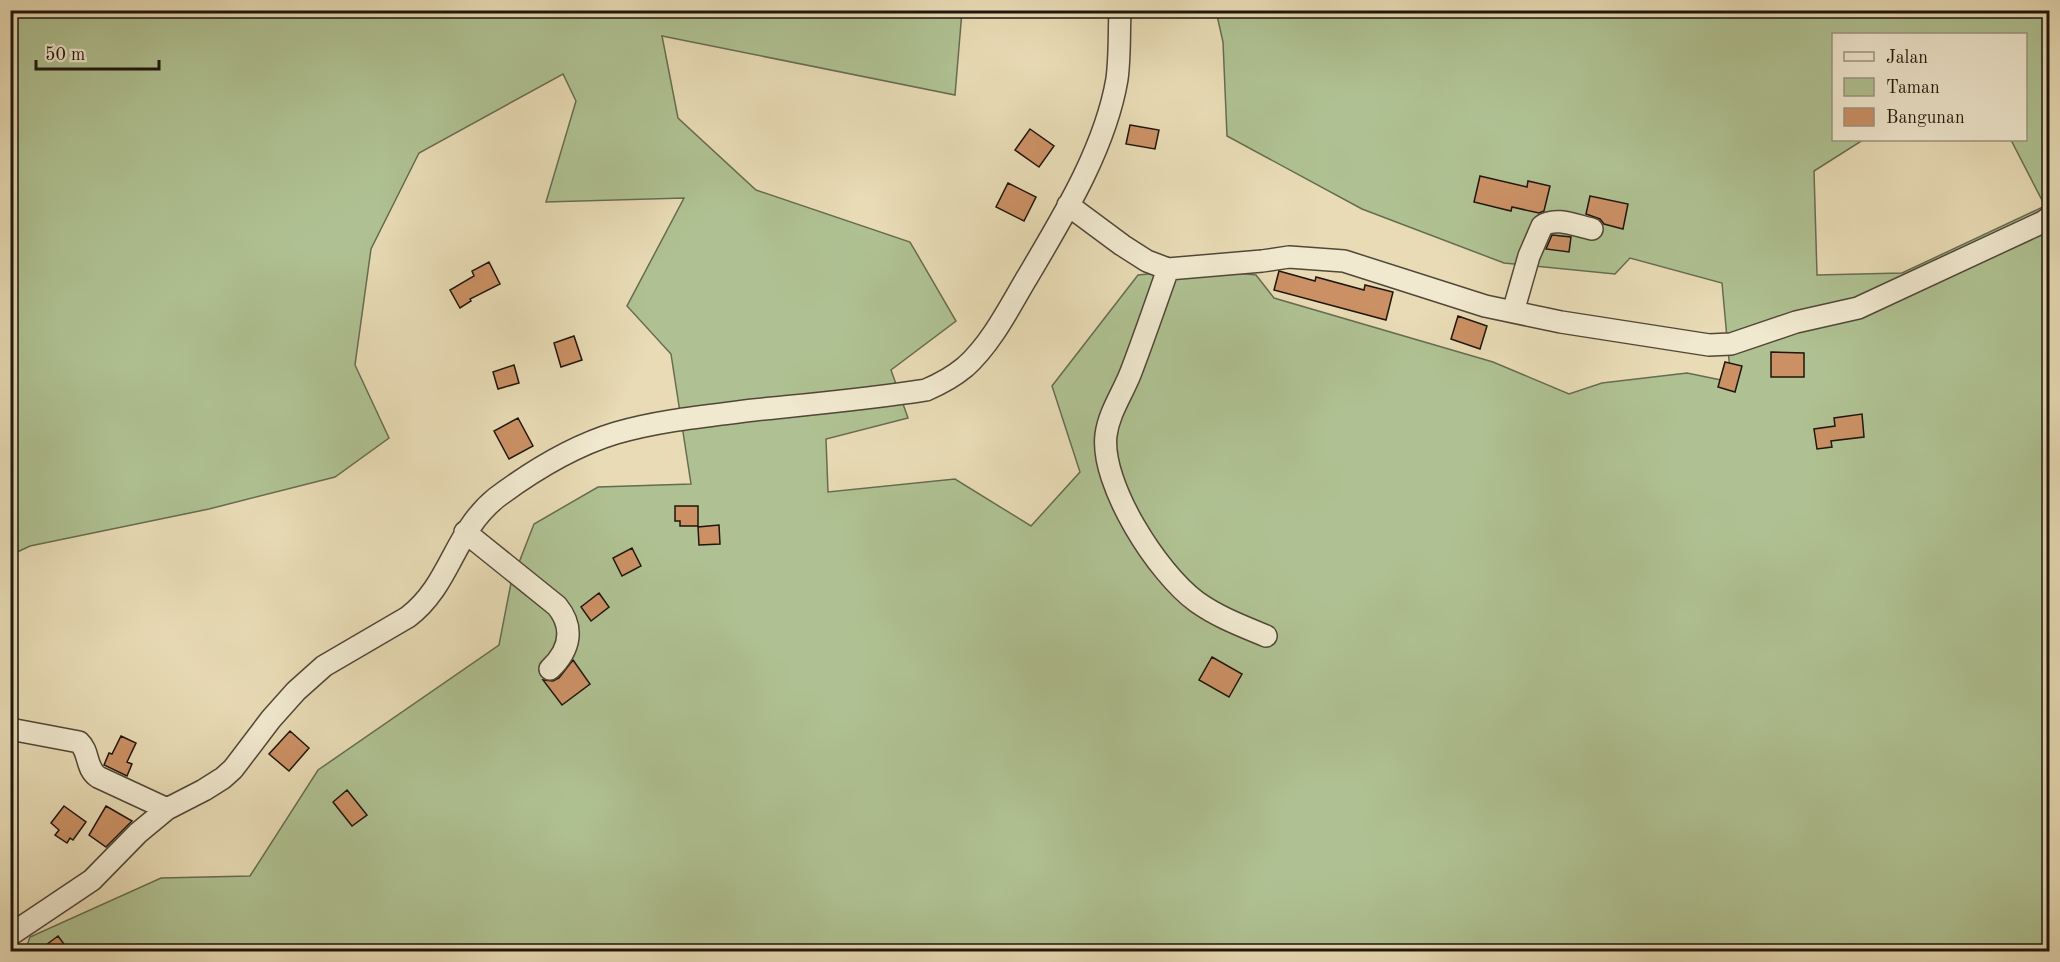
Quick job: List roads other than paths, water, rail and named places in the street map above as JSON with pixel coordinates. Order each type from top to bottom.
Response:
[{"type":"street","points":[[10,934],[92,880],[138,833],[167,809],[204,790],[228,773],[296,691],[324,666],[421,607],[440,581],[465,532],[476,517],[495,499],[531,474],[572,450],[614,434],[651,424],[926,390],[949,379],[973,357],[1006,313],[1068,205],[1089,162],[1109,110],[1117,79],[1119,10]]},
{"type":"street","points":[[1068,205],[1122,245],[1147,261],[1168,269],[1289,257],[1344,261],[1485,306],[1561,322],[1709,345],[1731,344],[1796,322],[1857,308],[1986,249],[2049,217]]},
{"type":"street","points":[[1513,312],[1529,256],[1542,226],[1551,222],[1592,230]]},
{"type":"street","points":[[1168,269],[1106,434],[1108,464],[1124,506],[1142,539],[1175,584],[1196,602],[1228,621],[1266,636]]},
{"type":"street","points":[[465,532],[557,606],[565,616],[569,625],[566,645],[561,658],[550,669]]},
{"type":"street","points":[[10,729],[79,742],[84,748],[90,770],[98,777],[167,809]]}]
